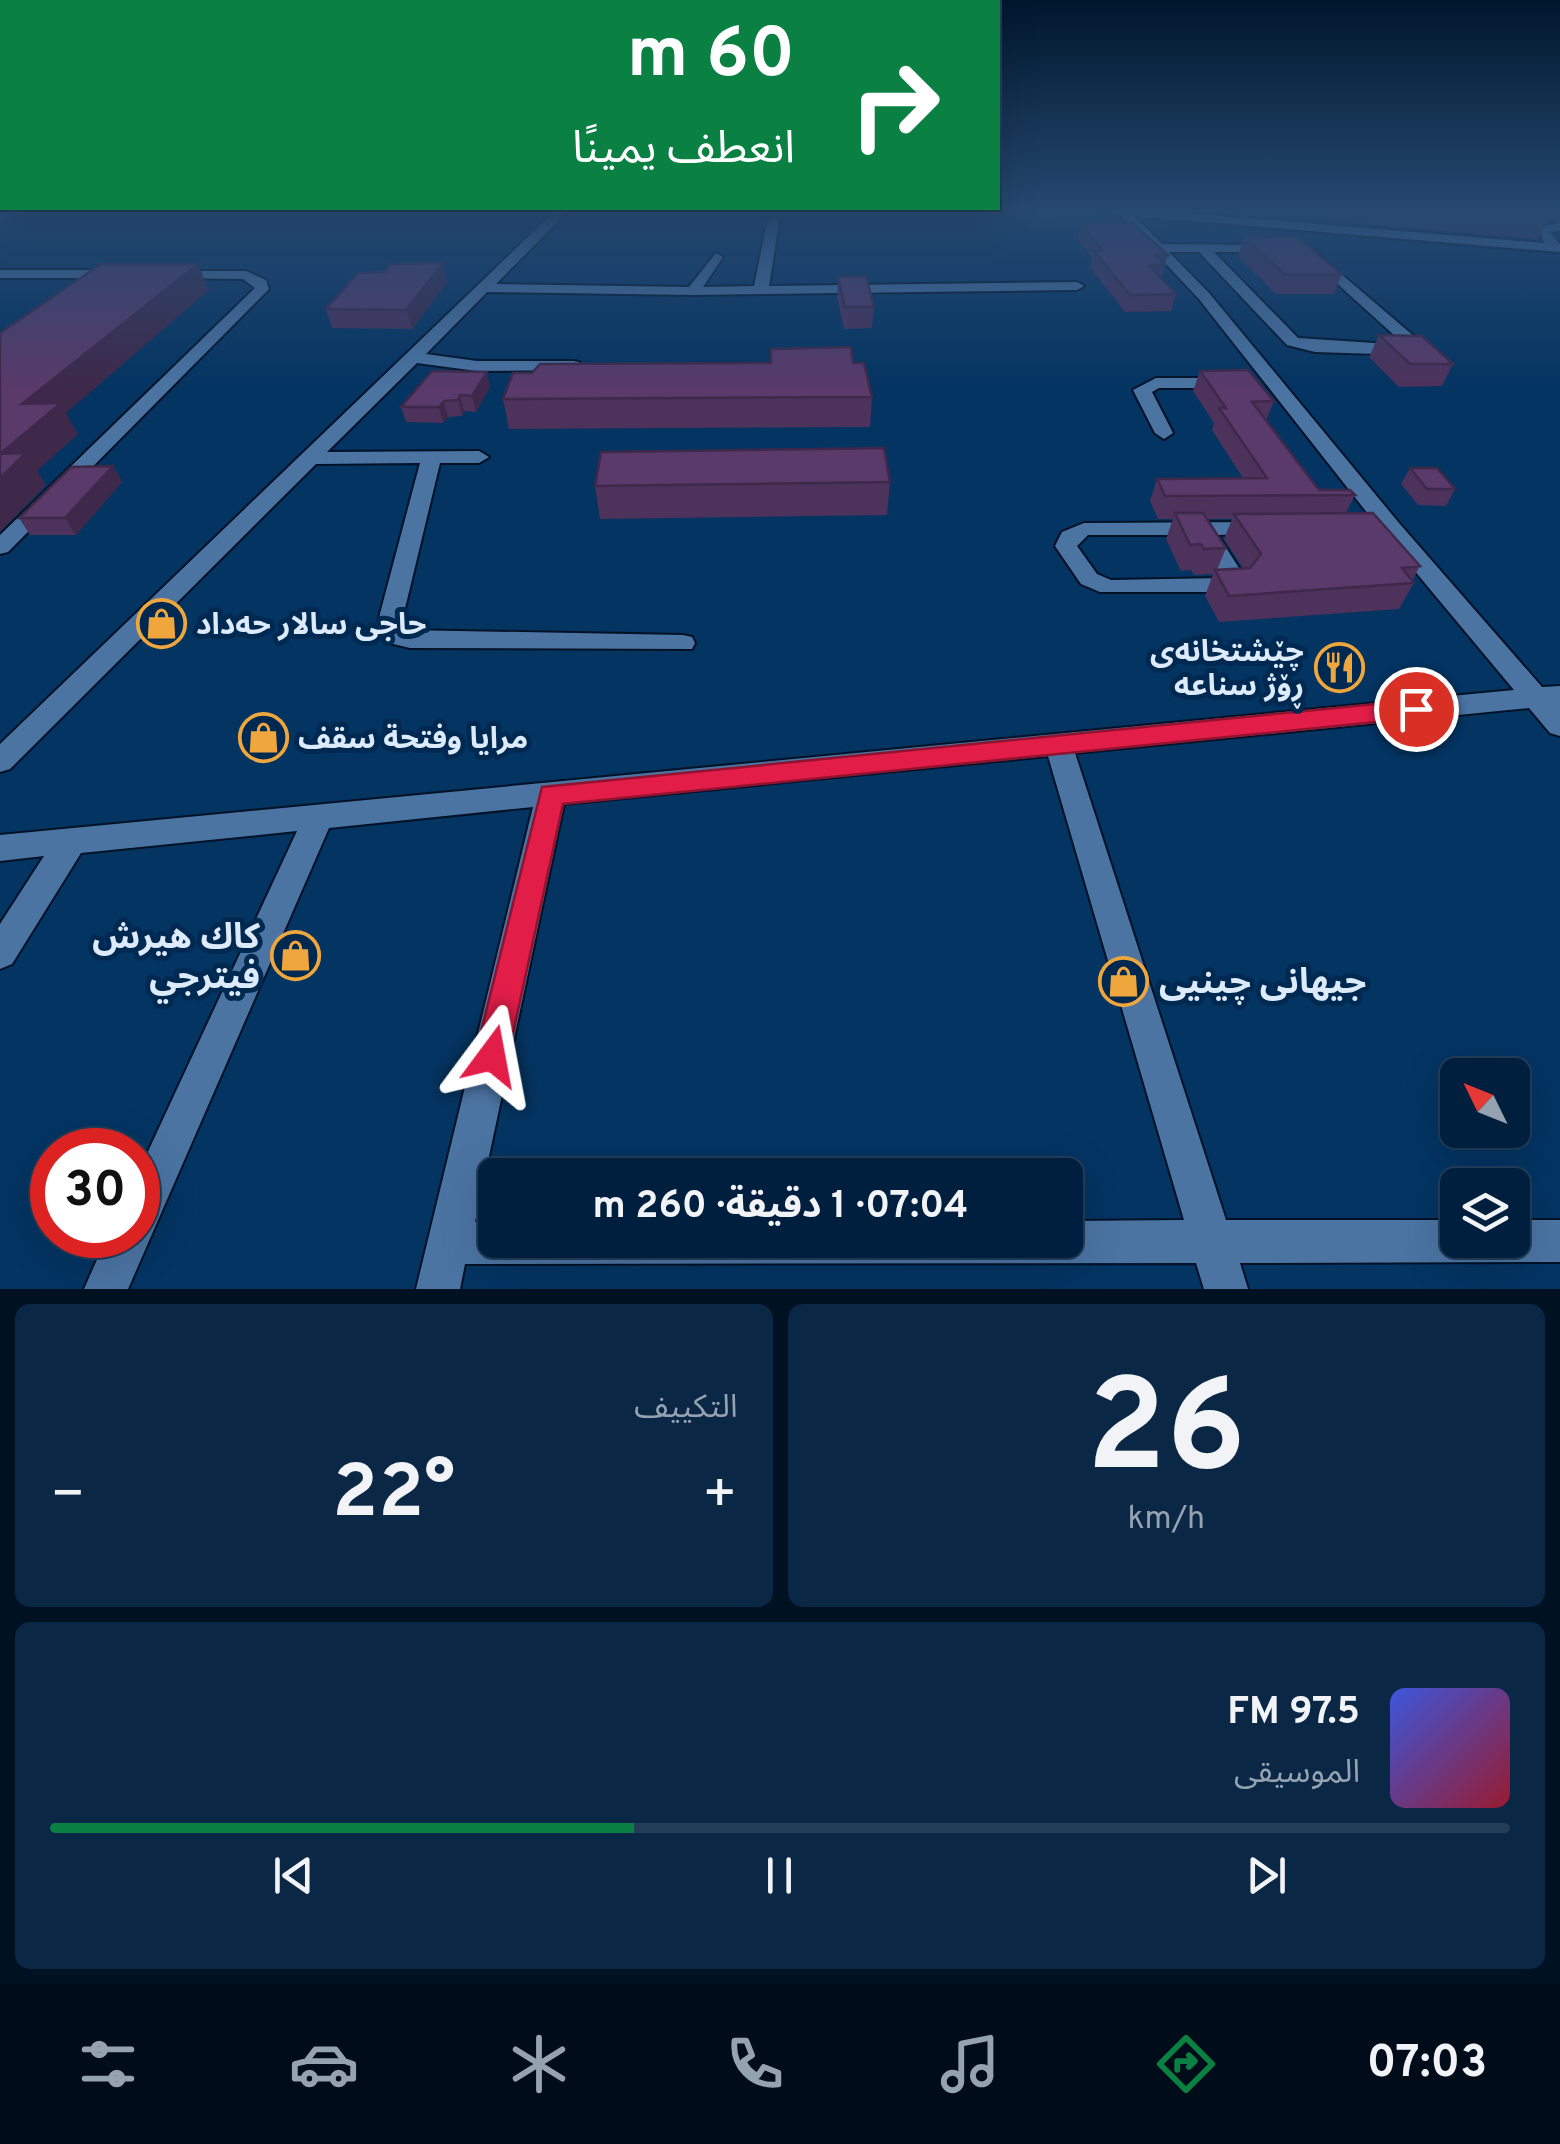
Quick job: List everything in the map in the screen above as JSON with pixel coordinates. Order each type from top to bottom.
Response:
[{"type":"street","points":[[0,761],[502,269]]},
{"type":"street","points":[[693,290],[708,269]]},
{"type":"street","points":[[761,289],[765,269]]},
{"type":"street","points":[[1179,269],[1276,382],[1391,528],[1548,696],[1560,726]]},
{"type":"street","points":[[1223,269],[1293,342],[1315,347],[1410,350],[1416,346],[1329,269]]},
{"type":"street","points":[[0,274],[134,281],[0,288]]},
{"type":"street","points":[[156,274],[246,275],[261,283],[262,289]]},
{"type":"street","points":[[483,288],[1076,286]]},
{"type":"street","points":[[168,289],[262,289]]},
{"type":"street","points":[[0,546],[262,289]]},
{"type":"street","points":[[413,357],[476,366],[594,366]]},
{"type":"street","points":[[1164,433],[1142,390],[1148,386],[1276,382]]},
{"type":"street","points":[[308,458],[479,457]]},
{"type":"street","points":[[431,459],[389,625],[394,636],[410,640],[682,643]]},
{"type":"street","points":[[1202,528],[1234,579],[1230,586],[1108,587],[1090,579],[1066,546],[1070,537],[1084,528],[1202,528],[1278,528]]},
{"type":"street","points":[[1353,528],[1391,528]]},
{"type":"street","points":[[0,848],[1548,696]]},
{"type":"street","points":[[1059,746],[1226,1289]]},
{"type":"street","points":[[438,1289],[551,795]]},
{"type":"street","points":[[160,1170],[319,817]]},
{"type":"street","points":[[0,953],[72,840]]},
{"type":"street","points":[[449,1243],[1560,1240]]},
{"type":"street","points":[[106,1289],[120,1258]]},
{"type":"shaded area","points":[[0,269],[1560,269],[1560,1289],[0,1289]]},
{"type":"building","points":[[93,269],[192,269],[22,404],[61,403],[0,454],[0,333]]},
{"type":"building","points":[[438,269],[406,310],[326,309],[358,273]]},
{"type":"building","points":[[1109,269],[1153,269],[1176,294],[1130,295]]},
{"type":"building","points":[[1279,269],[1336,269],[1342,274],[1284,274]]},
{"type":"building","points":[[866,276],[874,307],[845,307],[838,277]]},
{"type":"building","points":[[1379,335],[1422,336],[1453,364],[1410,364]]},
{"type":"building","points":[[851,347],[853,363],[864,363],[872,397],[503,399],[513,373],[532,373],[540,364],[771,363],[771,349]]},
{"type":"building","points":[[1248,370],[1274,401],[1252,402],[1319,490],[1350,490],[1355,495],[1165,496],[1157,479],[1267,478],[1219,408],[1226,408],[1200,371]]},
{"type":"building","points":[[432,371],[487,372],[472,396],[460,395],[458,400],[444,401],[439,407],[401,407]]},
{"type":"building","points":[[884,448],[890,482],[595,486],[601,452]]},
{"type":"building","points":[[26,453],[0,478],[0,454]]},
{"type":"building","points":[[113,466],[65,518],[19,518],[71,467]]},
{"type":"building","points":[[1410,468],[1437,468],[1455,489],[1427,489]]},
{"type":"building","points":[[1175,513],[1203,513],[1226,548],[1190,545]]},
{"type":"building","points":[[1373,513],[1420,566],[1402,568],[1414,583],[1229,596],[1215,570],[1250,568],[1261,554],[1234,514]]},
{"type":"place","name":"حاجی سالار حەداد","points":[[161,624]]},
{"type":"place","name":"چێشتخانەی ڕۆژ سناعه","points":[[1339,668]]},
{"type":"place","name":"مرايا وفتحة سقف","points":[[263,738]]},
{"type":"place","name":"كاك هيرش فيترجي","points":[[295,956]]},
{"type":"place","name":"جیهانی چینیی","points":[[1124,981]]},
{"type":"route","points":[[492,1056],[551,795],[1416,709]]}]
